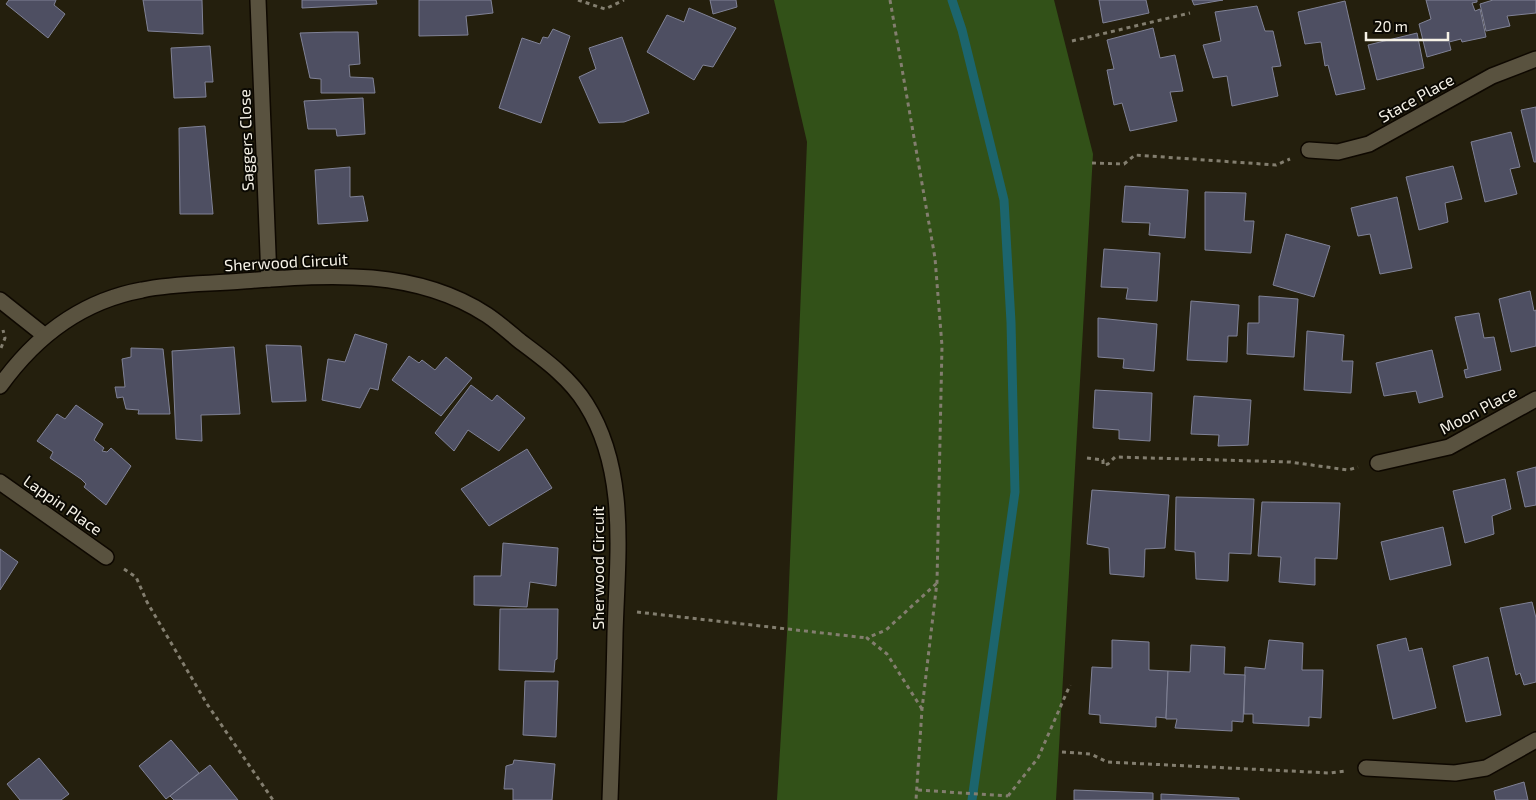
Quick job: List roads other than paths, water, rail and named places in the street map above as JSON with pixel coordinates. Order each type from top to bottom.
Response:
[{"type":"street","name":"Saggers Close","points":[[258,0],[269,279]]},
{"type":"street","name":"Stace Place","points":[[1309,150],[1338,152],[1369,144],[1492,76],[1536,59]]},
{"type":"street","name":"Sherwood Circuit","points":[[0,386],[14,367],[44,335],[62,322],[102,301],[142,289],[326,275],[383,278],[437,291],[486,315],[556,368],[586,404],[606,448],[612,472],[618,522],[610,800]]},
{"type":"street","points":[[0,300],[44,335]]},
{"type":"street","name":"Moon Place","points":[[1378,463],[1449,447],[1536,399]]},
{"type":"street","name":"Lappin Place","points":[[0,482],[106,557]]},
{"type":"street","points":[[1366,768],[1455,773],[1486,768],[1536,740]]},
{"type":"waterway","points":[[952,0],[962,30],[1004,200],[1011,322],[1015,492],[972,800]]}]
